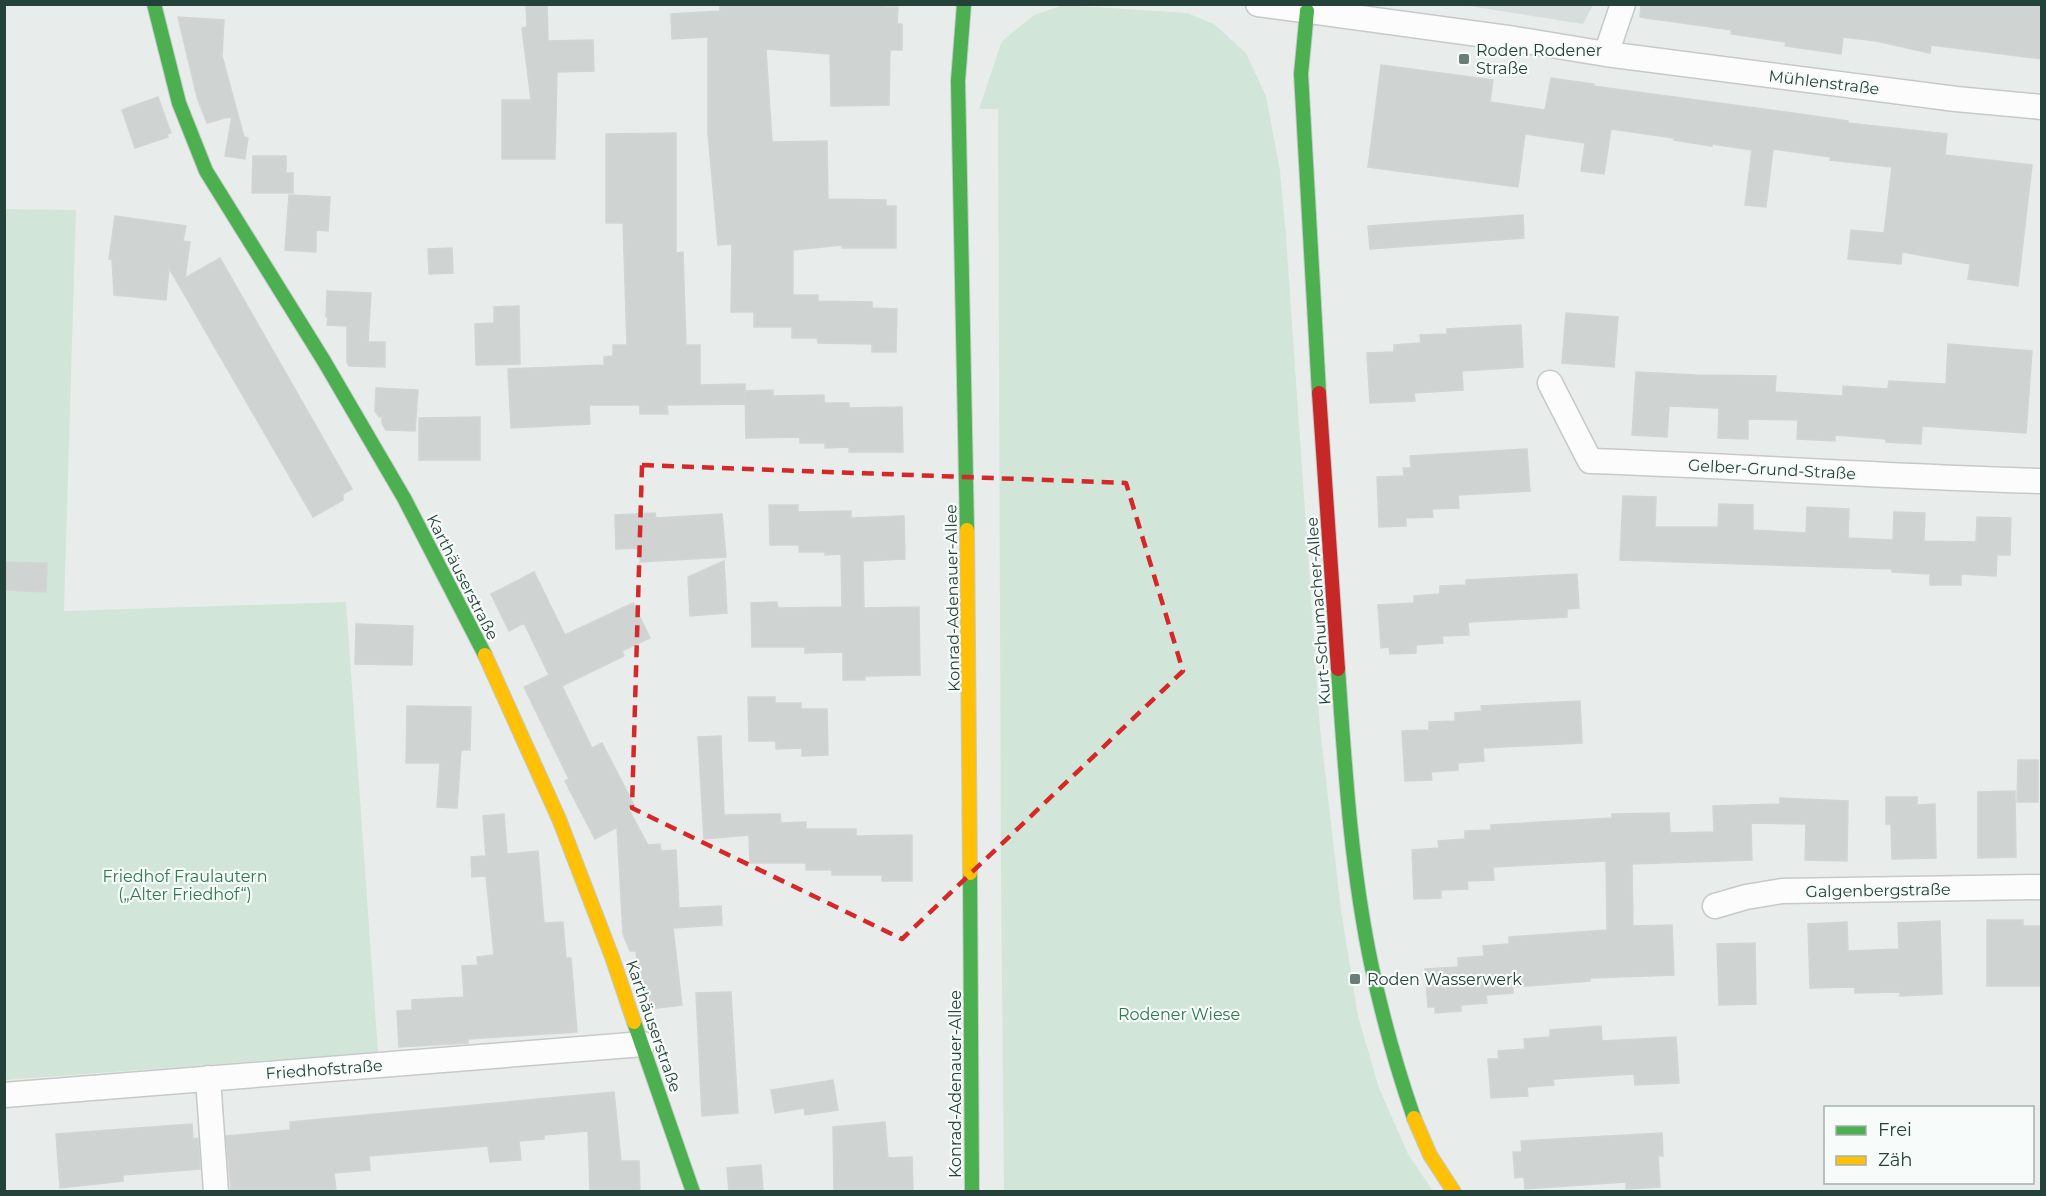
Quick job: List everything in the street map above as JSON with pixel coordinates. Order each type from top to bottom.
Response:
[{"type":"street","name":"Karthäuserstraße","points":[[154,4],[179,103],[206,171],[324,361],[404,498],[475,634],[559,819],[643,1044],[693,1191]]},
{"type":"street","name":"Konrad-Adenauer-Allee","points":[[964,4],[958,81],[967,482],[972,1191]]},
{"type":"street","name":"Mühlenstraße","points":[[1258,4],[1515,39],[1606,54],[1956,99],[2042,107]]},
{"type":"street","points":[[1606,54],[1623,4]]},
{"type":"street","name":"Kurt-Schumacher-Allee","points":[[1307,11],[1301,74],[1303,130],[1330,558],[1349,807],[1361,916],[1390,1046],[1430,1155],[1454,1191]]},
{"type":"street","name":"Gelber-Grund-Straße","points":[[1550,383],[1590,462],[1695,464],[1964,479],[2042,481]]},
{"type":"street","name":"Galgenbergstraße","points":[[1715,906],[1746,897],[1782,891],[2042,887]]},
{"type":"street","name":"Friedhofstraße","points":[[4,1095],[643,1044]]},
{"type":"street","points":[[208,1078],[216,1191]]},
{"type":"highlighted area","points":[[642,465],[1126,483],[1183,671],[902,939],[632,808]]},
{"type":"shaded area","points":[[1463,5],[1593,5],[1583,24]]},
{"type":"green space","name":"Rodener Wiese","points":[[1064,5],[1187,13],[1214,24],[1246,53],[1266,96],[1280,171],[1286,236],[1320,728],[1341,910],[1358,1016],[1379,1088],[1408,1154],[1433,1191],[1004,1191],[998,109],[979,109],[1002,41],[1034,15]]},
{"type":"green space","name":"Friedhof Fraulautern („Alter Friedhof“)","points":[[5,209],[76,210],[64,611],[346,602],[378,1052],[5,1080]]},
{"type":"building","points":[[526,4],[547,4],[548,41],[593,40],[594,71],[557,72],[555,159],[502,159],[502,100],[531,100],[522,28],[527,27]]},
{"type":"building","points":[[720,4],[884,4],[884,7],[898,7],[897,24],[902,24],[902,50],[890,50],[889,105],[831,106],[830,54],[766,49],[772,142],[827,141],[828,199],[886,200],[886,206],[896,206],[896,248],[842,248],[842,245],[793,250],[793,295],[818,295],[818,301],[872,302],[872,308],[897,309],[896,352],[872,352],[872,344],[818,343],[817,338],[792,338],[792,327],[754,327],[754,312],[731,312],[732,244],[718,245],[708,133],[708,37],[672,39],[671,14],[720,11]]},
{"type":"building","points":[[1641,4],[2042,4],[2042,59],[1931,45],[1930,53],[1876,41],[1843,37],[1841,54],[1785,46],[1786,42],[1731,34],[1732,30],[1640,17]]},
{"type":"building","points":[[178,17],[224,20],[222,56],[244,137],[248,138],[245,159],[225,156],[232,116],[207,123],[197,97]]},
{"type":"building","points":[[1381,65],[1493,80],[1490,102],[1545,110],[1551,78],[1594,84],[1593,86],[1848,121],[1848,123],[1947,134],[1945,155],[2032,165],[2018,286],[1968,279],[1970,264],[1902,252],[1901,264],[1848,259],[1851,230],[1884,233],[1892,167],[1830,160],[1831,157],[1773,149],[1766,207],[1745,205],[1752,150],[1712,144],[1712,146],[1611,129],[1604,174],[1581,171],[1585,143],[1525,134],[1518,187],[1368,167]]},
{"type":"building","points":[[158,97],[171,133],[167,134],[168,137],[135,148],[122,110]]},
{"type":"building","points":[[676,133],[676,253],[683,252],[686,345],[700,345],[700,385],[745,384],[745,404],[667,405],[668,414],[640,414],[640,405],[589,405],[590,424],[511,428],[508,369],[604,365],[604,357],[613,356],[613,345],[627,345],[623,223],[606,223],[606,134]]},
{"type":"building","points":[[253,156],[286,156],[286,173],[293,173],[293,193],[252,193]]},
{"type":"building","points":[[289,195],[330,197],[328,231],[316,230],[316,252],[285,250]]},
{"type":"building","points":[[1523,215],[1524,238],[1370,249],[1368,226]]},
{"type":"building","points":[[115,216],[186,226],[183,241],[190,242],[185,278],[220,258],[352,489],[343,494],[343,500],[313,517],[169,268],[166,300],[114,295],[112,259],[109,259]]},
{"type":"building","points":[[452,248],[453,273],[429,274],[428,249]]},
{"type":"building","points":[[327,291],[371,293],[368,342],[385,342],[385,367],[349,366],[347,326],[327,325]]},
{"type":"building","points":[[519,306],[520,364],[476,365],[475,324],[494,323],[494,307]]},
{"type":"building","points":[[1566,313],[1618,317],[1614,367],[1562,363]]},
{"type":"building","points":[[1521,325],[1523,367],[1462,371],[1463,390],[1414,393],[1415,401],[1370,403],[1367,353],[1394,352],[1394,345],[1421,343],[1420,335],[1447,334],[1447,329]]},
{"type":"building","points":[[1948,344],[2032,351],[2026,433],[1922,426],[1921,444],[1835,435],[1835,441],[1797,439],[1798,420],[1748,419],[1748,439],[1718,438],[1719,408],[1669,406],[1667,437],[1632,435],[1636,372],[1776,376],[1775,392],[1843,396],[1843,386],[1888,389],[1889,381],[1946,384]]},
{"type":"building","points":[[376,388],[418,390],[415,431],[386,430],[382,417],[379,417],[375,411]]},
{"type":"building","points":[[773,390],[773,396],[824,395],[824,403],[849,403],[849,408],[902,407],[903,452],[849,452],[849,447],[825,448],[825,443],[800,443],[800,437],[746,438],[745,391]]},
{"type":"building","points":[[480,417],[480,460],[419,460],[419,418]]},
{"type":"building","points":[[1527,449],[1530,491],[1458,495],[1459,508],[1432,509],[1433,517],[1406,518],[1406,526],[1379,527],[1377,477],[1404,476],[1403,468],[1411,468],[1410,456]]},
{"type":"building","points":[[1623,496],[1656,497],[1655,527],[1718,527],[1719,504],[1753,505],[1753,530],[1806,533],[1807,507],[1849,509],[1848,538],[1893,540],[1894,512],[1925,513],[1924,541],[1976,542],[1977,517],[2011,518],[2010,555],[1997,555],[1996,576],[1961,574],[1961,585],[1930,585],[1930,574],[1892,572],[1892,569],[1620,560]]},
{"type":"building","points":[[769,505],[798,505],[798,512],[851,511],[851,518],[904,516],[905,559],[863,561],[864,608],[919,607],[920,675],[865,676],[865,680],[843,680],[843,652],[805,653],[805,647],[752,647],[751,603],[777,602],[778,608],[842,607],[841,554],[799,552],[799,545],[770,545]]},
{"type":"building","points":[[655,513],[656,518],[722,514],[726,557],[640,562],[640,548],[616,549],[615,515]]},
{"type":"building","points":[[724,561],[727,613],[690,616],[688,577]]},
{"type":"building","points":[[4,562],[47,563],[46,592],[4,590]]},
{"type":"building","points":[[534,572],[565,635],[633,603],[650,638],[622,651],[624,656],[562,686],[592,748],[602,743],[634,805],[628,808],[648,845],[660,844],[661,851],[676,850],[679,908],[721,906],[722,925],[673,928],[682,1005],[650,1009],[639,978],[636,951],[630,951],[623,934],[617,827],[595,839],[565,781],[569,779],[524,687],[549,675],[524,623],[509,631],[491,594]]},
{"type":"building","points":[[1577,574],[1579,608],[1567,609],[1567,617],[1468,622],[1469,635],[1442,636],[1443,643],[1416,645],[1416,653],[1390,654],[1389,647],[1381,648],[1378,605],[1414,603],[1414,596],[1440,594],[1440,586],[1466,585],[1466,580]]},
{"type":"building","points":[[356,624],[413,626],[412,665],[355,664]]},
{"type":"building","points":[[748,697],[775,697],[775,703],[801,703],[801,709],[827,709],[828,755],[802,756],[802,748],[776,749],[776,741],[749,741]]},
{"type":"building","points":[[1580,701],[1582,743],[1483,748],[1484,761],[1458,763],[1458,770],[1431,772],[1432,780],[1405,781],[1402,731],[1429,730],[1429,722],[1455,721],[1455,713],[1482,711],[1481,706]]},
{"type":"building","points":[[407,706],[471,707],[470,750],[461,750],[457,808],[437,807],[440,763],[406,763]]},
{"type":"building","points":[[721,736],[724,815],[780,814],[781,823],[806,822],[806,829],[856,829],[856,836],[912,835],[912,881],[882,881],[882,875],[832,875],[832,870],[806,870],[806,863],[750,863],[749,835],[704,839],[698,737]]},
{"type":"building","points":[[2018,760],[2038,760],[2038,802],[2017,802]]},
{"type":"building","points":[[2015,791],[2016,857],[1978,858],[1978,792]]},
{"type":"building","points":[[1886,797],[1917,797],[1917,805],[1935,804],[1936,858],[1892,859],[1891,824],[1886,824]]},
{"type":"building","points":[[1780,798],[1848,801],[1847,861],[1805,860],[1806,824],[1751,823],[1752,860],[1632,864],[1633,926],[1672,925],[1674,975],[1590,978],[1590,981],[1513,987],[1513,993],[1486,995],[1487,1003],[1461,1005],[1461,1011],[1435,1013],[1435,1007],[1428,1007],[1425,969],[1458,967],[1458,958],[1484,956],[1483,946],[1509,944],[1509,937],[1607,930],[1606,861],[1493,867],[1494,880],[1467,881],[1468,889],[1441,890],[1441,898],[1414,899],[1412,850],[1439,848],[1438,841],[1465,839],[1465,831],[1491,830],[1491,825],[1612,818],[1612,814],[1669,813],[1670,833],[1714,832],[1713,806],[1780,804]]},
{"type":"building","points":[[504,814],[507,854],[538,851],[544,923],[563,922],[566,958],[571,958],[577,1032],[468,1039],[468,1043],[399,1047],[397,1011],[412,1010],[412,1000],[464,997],[462,966],[478,965],[477,957],[494,955],[486,876],[472,877],[471,857],[486,856],[483,816]]},
{"type":"building","points":[[1987,920],[2023,920],[2023,926],[2042,926],[2042,986],[1987,986]]},
{"type":"building","points":[[1940,921],[1942,994],[1900,996],[1900,992],[1855,993],[1855,987],[1810,988],[1808,924],[1847,922],[1848,951],[1899,949],[1898,923]]},
{"type":"building","points":[[1755,943],[1756,1004],[1719,1005],[1717,944]]},
{"type":"building","points":[[731,992],[738,1113],[702,1116],[696,993]]},
{"type":"building","points":[[1601,1026],[1602,1041],[1676,1037],[1679,1083],[1635,1085],[1634,1074],[1553,1079],[1554,1085],[1527,1087],[1528,1096],[1491,1098],[1488,1059],[1499,1059],[1498,1051],[1525,1049],[1524,1039],[1550,1037],[1550,1030]]},
{"type":"building","points":[[833,1080],[838,1110],[805,1115],[804,1108],[775,1113],[771,1090]]},
{"type":"building","points":[[614,1092],[621,1161],[639,1161],[640,1191],[590,1191],[588,1131],[544,1135],[544,1139],[519,1141],[521,1160],[490,1162],[488,1146],[369,1156],[370,1170],[334,1173],[336,1191],[231,1191],[226,1136],[290,1130],[290,1122]]},
{"type":"building","points":[[885,1122],[888,1158],[912,1157],[913,1191],[834,1190],[833,1127]]},
{"type":"building","points":[[192,1124],[193,1139],[198,1138],[200,1169],[123,1175],[123,1181],[60,1188],[56,1134]]},
{"type":"building","points":[[1662,1133],[1663,1156],[1658,1156],[1660,1187],[1626,1189],[1626,1182],[1525,1189],[1524,1177],[1515,1178],[1513,1152],[1522,1152],[1521,1141]]},
{"type":"building","points":[[761,1165],[763,1191],[729,1191],[727,1168]]},
{"type":"traffic: fast","points":[[154,4],[179,103],[206,171],[324,361],[404,498],[485,655]]},
{"type":"traffic: fast","points":[[964,4],[958,81],[967,530]]},
{"type":"traffic: fast","points":[[1307,11],[1301,74],[1319,393]]},
{"type":"traffic: fast","points":[[1338,669],[1350,819],[1365,931],[1386,1025],[1414,1118]]},
{"type":"traffic: fast","points":[[970,873],[972,1192]]},
{"type":"traffic: fast","points":[[634,1022],[693,1192]]},
{"type":"traffic: slow","points":[[967,530],[970,873]]},
{"type":"traffic: slow","points":[[485,655],[559,819],[612,957],[634,1022]]},
{"type":"traffic: slow","points":[[1414,1118],[1430,1155],[1454,1192]]},
{"type":"traffic: jam","points":[[1319,393],[1338,669]]},
{"type":"place","name":"Roden Rodener Straße","points":[[1464,59]]},
{"type":"place","name":"Roden Wasserwerk","points":[[1355,979]]}]
